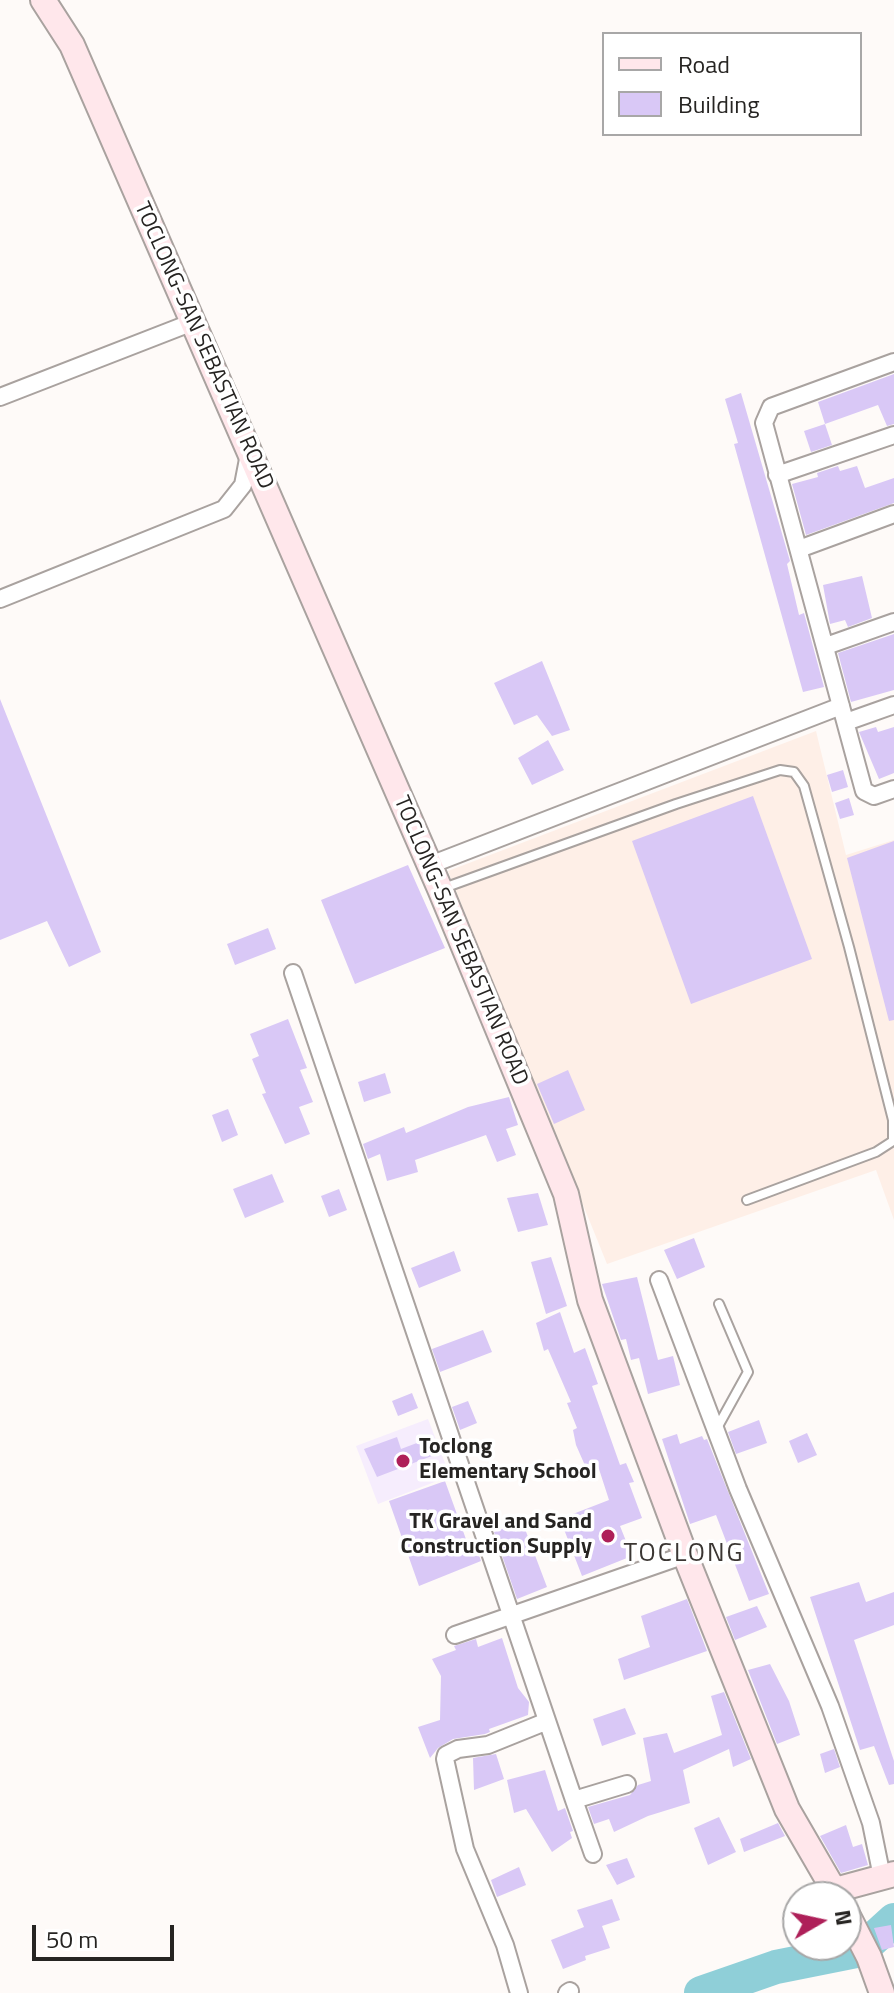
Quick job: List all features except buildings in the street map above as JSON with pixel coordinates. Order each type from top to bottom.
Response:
[{"type":"street","name":"TOCLONG-SAN SEBASTIAN ROAD","points":[[43,0],[72,45],[430,865],[566,1194],[590,1300],[685,1555],[787,1809],[829,1881]]},
{"type":"street","points":[[0,397],[193,322]]},
{"type":"street","points":[[894,362],[771,407],[764,423],[864,791],[874,796],[894,789]]},
{"type":"street","points":[[777,475],[894,435]]},
{"type":"street","points":[[0,599],[224,509],[243,485],[250,453]]},
{"type":"street","points":[[799,549],[894,514]]},
{"type":"street","points":[[826,646],[894,622]]},
{"type":"street","points":[[430,865],[844,714],[894,705]]},
{"type":"street","points":[[293,973],[545,1722],[593,1854]]},
{"type":"street","points":[[659,1280],[738,1489],[830,1706],[871,1823],[888,1876],[862,1884]]},
{"type":"street","points":[[455,1635],[685,1555]]},
{"type":"street","points":[[519,1993],[505,1945],[465,1849],[445,1759],[446,1755],[458,1749],[488,1745],[545,1722]]},
{"type":"street","points":[[574,1800],[627,1784]]},
{"type":"street","points":[[862,1943],[882,1993]]},
{"type":"lane","points":[[440,889],[706,794],[780,770],[794,772],[804,786],[849,947],[893,1120],[893,1141],[876,1152],[747,1200]]},
{"type":"lane","points":[[717,1429],[748,1372],[719,1304]]},
{"type":"shaded area","points":[[816,731],[846,855],[894,840],[894,1220],[876,1170],[607,1264],[448,871]]},
{"type":"shaded area","name":"Toclong Elementary School","points":[[428,1419],[450,1476],[378,1504],[356,1446]]},
{"type":"waterway","points":[[701,1993],[776,1967],[861,1950],[894,1920]]},
{"type":"place","name":"Toclong Elementary School","points":[[403,1461]]},
{"type":"place","name":"TK Gravel and Sand Construction Supply","points":[[608,1536]]},
{"type":"district","name":"TOCLONG","points":[[684,1555]]}]
